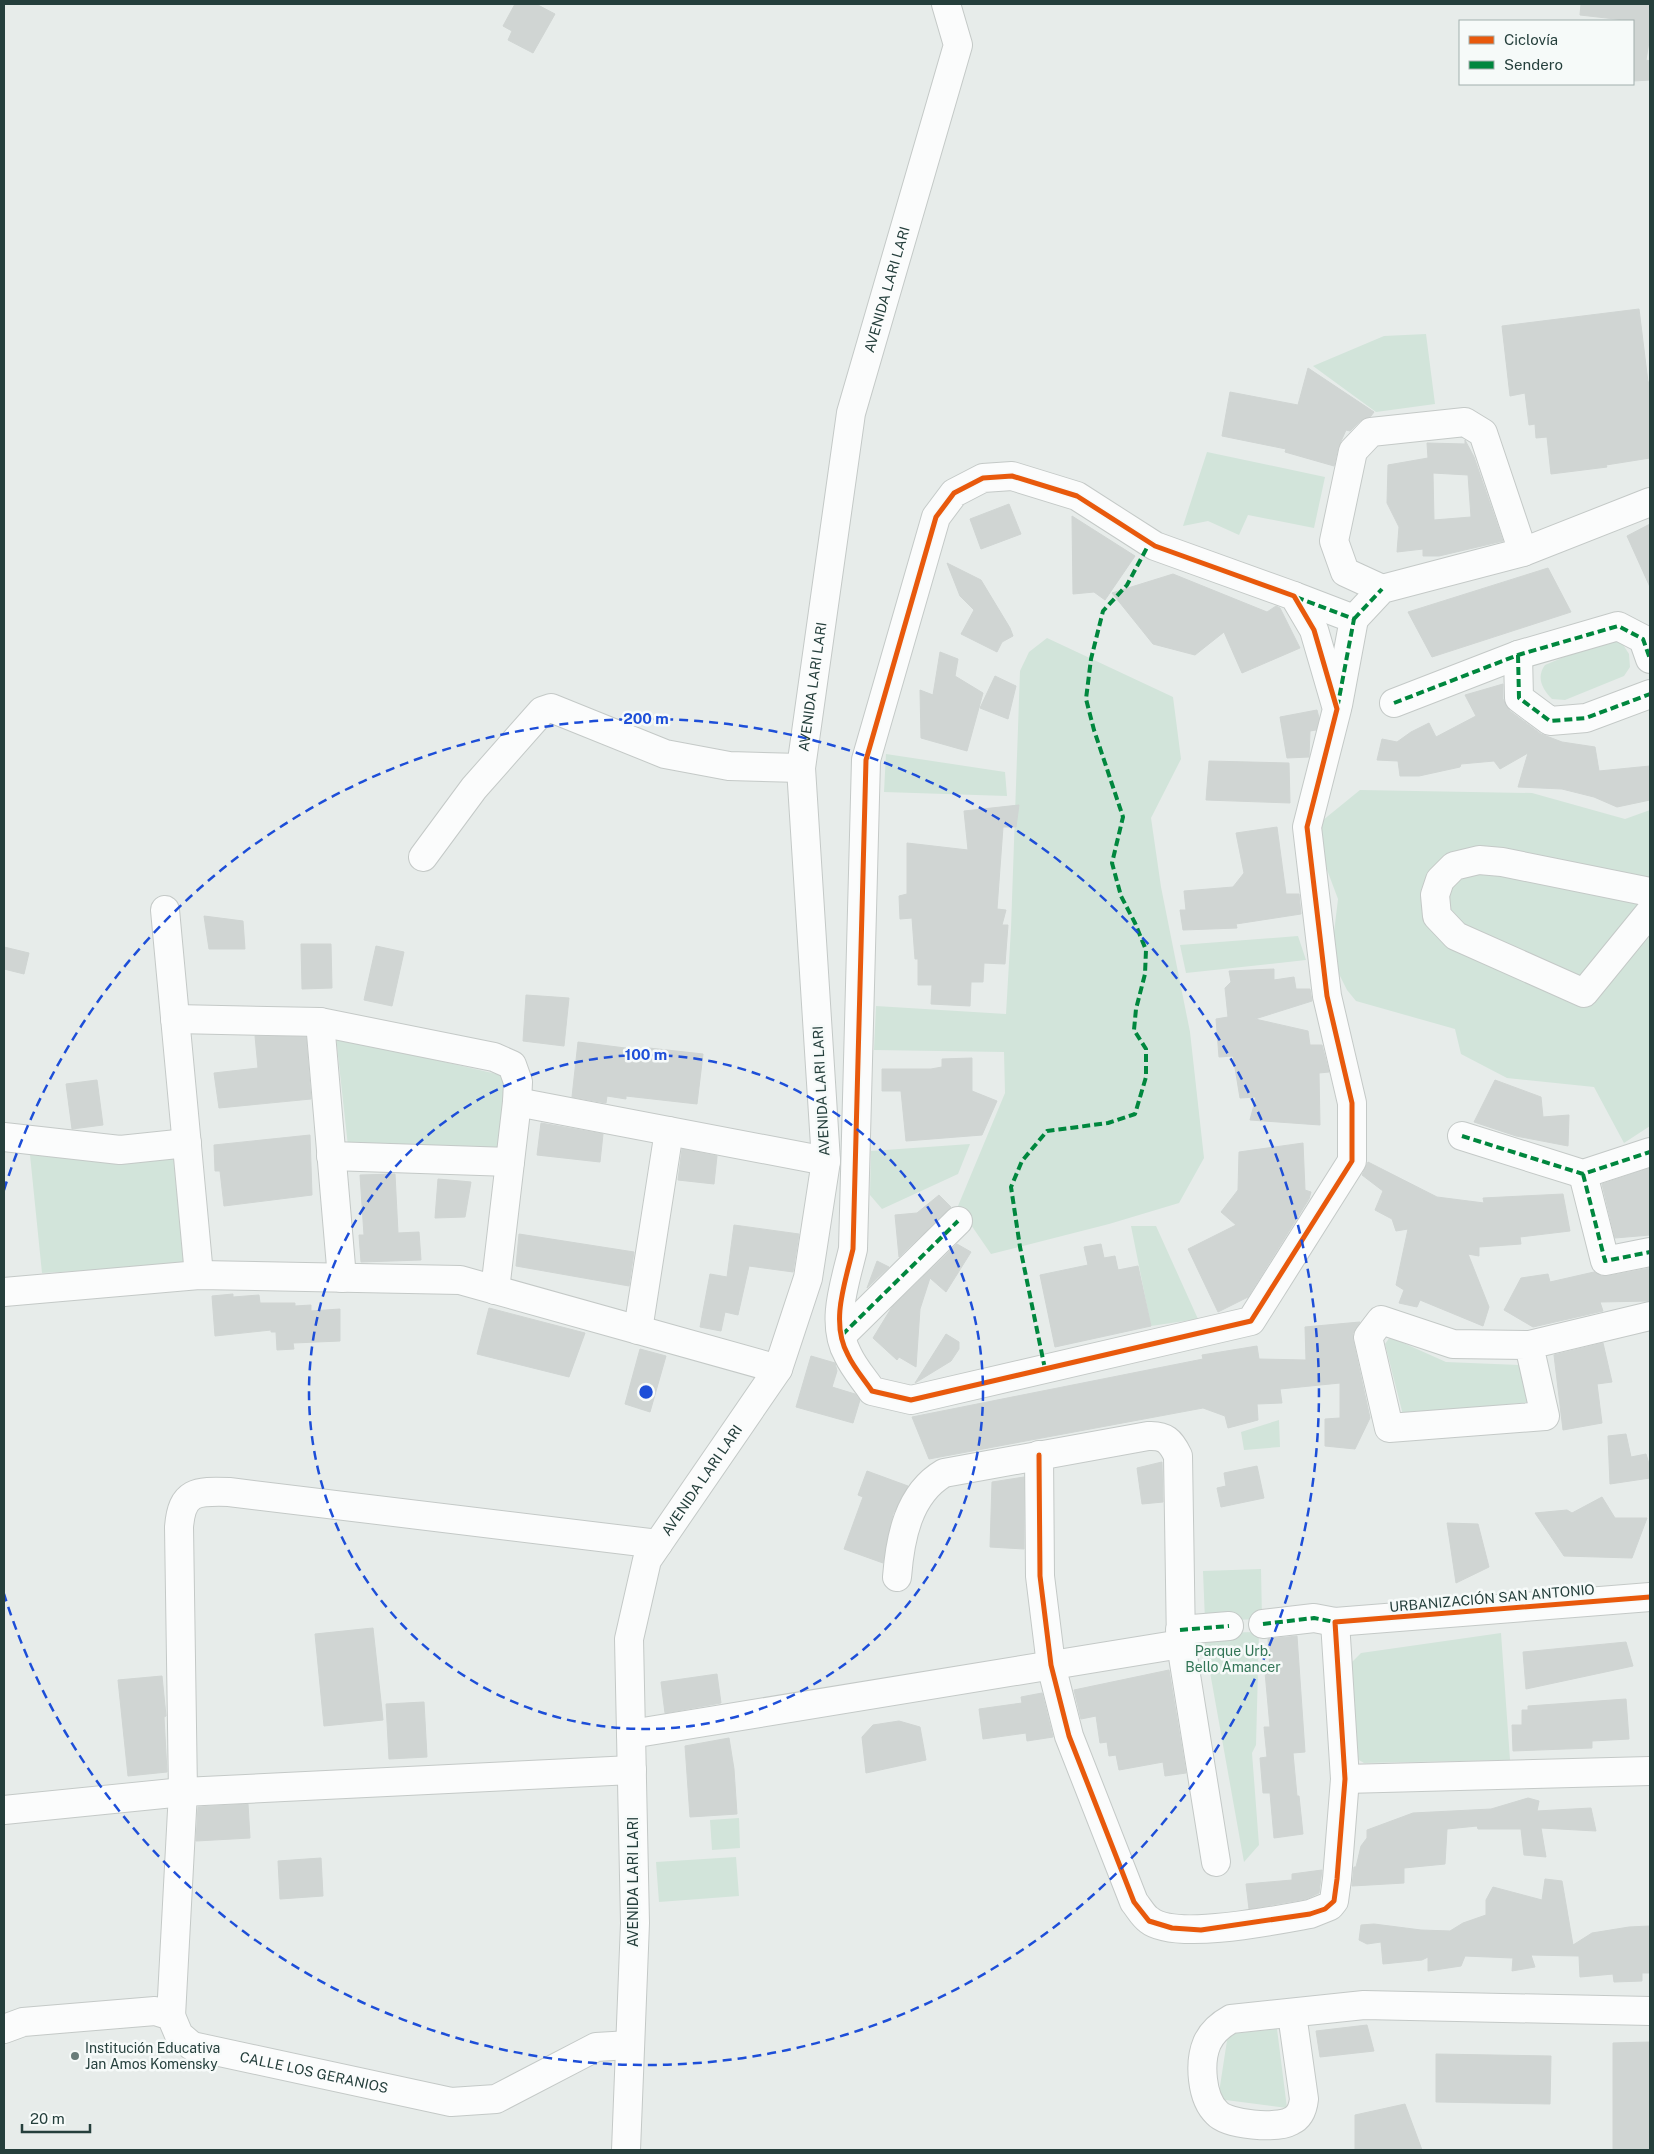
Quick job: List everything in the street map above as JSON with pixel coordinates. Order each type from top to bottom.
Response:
[{"type":"street","name":"AVENIDA LARI LARI","points":[[626,2150],[635,1923],[629,1639],[647,1560],[778,1369],[808,1278],[826,1161],[801,768],[851,413],[958,46],[946,4]]},
{"type":"street","points":[[1382,589],[1345,572],[1334,541],[1353,451],[1370,432],[1465,422],[1483,433],[1523,552]]},
{"type":"street","points":[[1354,620],[1294,596],[1155,546],[1077,496],[1012,476],[983,478],[954,492],[936,517],[866,760],[853,1249],[843,1290],[839,1325],[847,1354],[872,1391],[911,1400],[1251,1321],[1352,1161],[1352,1103],[1327,996],[1307,827],[1337,709],[1354,620],[1382,589],[1523,552],[1650,502]]},
{"type":"street","points":[[1294,596],[1314,630],[1337,709]]},
{"type":"street","points":[[1394,703],[1518,655],[1618,626],[1643,639],[1650,659]]},
{"type":"street","points":[[1518,655],[1518,698],[1550,721],[1586,718],[1650,694]]},
{"type":"street","points":[[423,857],[474,788],[542,711],[551,708],[665,754],[729,766],[801,768]]},
{"type":"street","points":[[1650,892],[1502,862],[1479,860],[1454,866],[1440,880],[1435,895],[1437,916],[1456,936],[1584,993],[1650,912]]},
{"type":"street","points":[[165,910],[199,1276]]},
{"type":"street","points":[[175,1019],[320,1022],[504,1060],[512,1065],[518,1082],[517,1102],[495,1290]]},
{"type":"street","points":[[320,1022],[342,1278]]},
{"type":"street","points":[[517,1102],[826,1161]]},
{"type":"street","points":[[638,1330],[669,1130]]},
{"type":"street","points":[[1462,1136],[1583,1174],[1650,1152]]},
{"type":"street","points":[[4,1137],[120,1150],[187,1143]]},
{"type":"street","points":[[331,1156],[510,1162]]},
{"type":"street","points":[[1583,1174],[1605,1261],[1650,1252]]},
{"type":"street","points":[[842,1335],[958,1221]]},
{"type":"street","points":[[4,1292],[199,1276],[460,1280],[778,1369]]},
{"type":"street","points":[[808,1278],[824,1287],[843,1290]]},
{"type":"street","points":[[1529,1345],[1545,1416],[1389,1428],[1368,1337],[1381,1320],[1453,1344],[1529,1345],[1650,1316]]},
{"type":"street","points":[[897,1577],[900,1543],[915,1503],[922,1490],[931,1481],[944,1473],[1148,1436],[1167,1439],[1178,1456],[1180,1637],[1216,1862]]},
{"type":"street","points":[[1039,1455],[1040,1576],[1051,1665],[1069,1736],[1134,1902],[1149,1921],[1172,1928],[1201,1930],[1295,1917],[1325,1909],[1334,1901],[1345,1779],[1335,1622]]},
{"type":"street","points":[[4,2029],[23,2022],[155,2011],[171,2016],[182,1792],[179,1528],[180,1510],[189,1497],[206,1491],[229,1492],[658,1544]]},
{"type":"street","name":"URBANIZACIÓN SAN ANTONIO","points":[[1262,1624],[1314,1618],[1335,1622],[1650,1597]]},
{"type":"street","points":[[631,1734],[1051,1665],[1229,1626]]},
{"type":"street","points":[[4,1810],[182,1792],[632,1770]]},
{"type":"street","points":[[1345,1779],[1650,1771]]},
{"type":"street","points":[[1292,2014],[1304,2099],[1298,2116],[1292,2121],[1283,2124],[1238,2124],[1217,2114],[1210,2105],[1206,2094],[1203,2056],[1206,2044],[1212,2034],[1220,2025],[1231,2019],[1364,2005],[1650,2011]]},
{"type":"street","name":"CALLE LOS GERANIOS","points":[[171,2016],[179,2035],[192,2046],[450,2102],[496,2099],[596,2047],[630,2045]]},
{"type":"green space","points":[[1426,334],[1435,404],[1376,412],[1313,366],[1384,336]]},
{"type":"green space","points":[[1207,452],[1325,477],[1314,528],[1248,515],[1239,535],[1208,521],[1183,526]]},
{"type":"green space","points":[[1047,638],[1173,697],[1181,759],[1151,818],[1161,887],[1190,1032],[1204,1158],[1179,1203],[1109,1224],[991,1254],[958,1206],[1005,1093],[1004,1052],[874,1050],[876,1006],[1006,1014],[1020,671],[1029,652]]},
{"type":"green space","points":[[1609,638],[1622,643],[1629,654],[1630,667],[1624,676],[1565,700],[1552,699],[1541,683],[1542,669],[1545,665]]},
{"type":"green space","points":[[886,754],[1005,772],[1007,796],[884,792]]},
{"type":"green space","points":[[1360,790],[1532,793],[1625,819],[1650,810],[1650,1126],[1624,1143],[1594,1087],[1507,1078],[1461,1054],[1455,1029],[1356,1001],[1347,990],[1331,958],[1338,899],[1323,859],[1317,825]]},
{"type":"green space","points":[[1298,936],[1306,960],[1186,973],[1180,945]]},
{"type":"green space","points":[[336,1037],[501,1075],[505,1086],[498,1150],[348,1146]]},
{"type":"green space","points":[[970,1144],[958,1174],[882,1209],[870,1195],[871,1151]]},
{"type":"green space","points":[[30,1155],[113,1161],[176,1155],[186,1265],[42,1273]]},
{"type":"green space","points":[[1131,1226],[1156,1226],[1198,1319],[1151,1326]]},
{"type":"green space","points":[[1390,1337],[1446,1362],[1519,1365],[1530,1402],[1403,1415],[1385,1344]]},
{"type":"green space","points":[[1279,1420],[1280,1447],[1244,1450],[1241,1432]]},
{"type":"green space","name":"Parque Urb. Bello Amancer","points":[[1261,1569],[1262,1619],[1205,1621],[1203,1571]]},
{"type":"green space","name":"Parque Urb. Bello Amancer","points":[[1259,1632],[1256,1745],[1252,1753],[1259,1845],[1244,1862],[1203,1633]]},
{"type":"green space","points":[[1501,1633],[1510,1760],[1364,1763],[1354,1757],[1349,1665],[1361,1653]]},
{"type":"green space","points":[[739,1818],[740,1848],[712,1850],[710,1820]]},
{"type":"green space","points":[[736,1857],[739,1896],[659,1902],[656,1862]]},
{"type":"green space","points":[[1277,2029],[1287,2108],[1218,2099],[1228,2034]]},
{"type":"building","points":[[515,4],[536,4],[555,14],[533,53],[508,40],[512,31],[503,26]]},
{"type":"building","points":[[1581,4],[1650,4],[1650,36],[1646,60],[1650,61],[1650,80],[1634,81],[1634,20],[1580,15]]},
{"type":"building","points":[[1639,309],[1648,382],[1650,382],[1650,458],[1606,465],[1607,467],[1551,474],[1547,437],[1536,438],[1535,424],[1529,425],[1525,393],[1510,396],[1502,326]]},
{"type":"building","points":[[1308,368],[1374,412],[1371,416],[1360,421],[1350,431],[1346,430],[1338,448],[1334,466],[1285,452],[1286,449],[1222,436],[1230,392],[1298,405]]},
{"type":"building","points":[[1465,440],[1474,457],[1503,541],[1439,556],[1423,556],[1423,549],[1397,552],[1399,527],[1387,503],[1388,465],[1428,458],[1427,443],[1465,444]],"holes":[[[1433,473],[1468,475],[1471,517],[1434,520]]]},
{"type":"building","points":[[1009,504],[1021,534],[981,549],[970,519]]},
{"type":"building","points":[[1072,516],[1135,556],[1105,600],[1094,592],[1073,594]]},
{"type":"building","points":[[1650,524],[1650,587],[1627,536]]},
{"type":"building","points":[[947,563],[981,580],[1010,628],[1013,636],[1002,642],[997,652],[961,634],[974,610],[960,596]]},
{"type":"building","points":[[1548,568],[1571,612],[1432,657],[1408,612]]},
{"type":"building","points":[[1173,574],[1267,612],[1276,606],[1280,608],[1300,648],[1242,673],[1224,632],[1195,655],[1153,644],[1112,593]]},
{"type":"building","points":[[940,652],[958,659],[955,676],[983,693],[967,751],[921,738],[920,690],[933,695]]},
{"type":"building","points":[[995,676],[1016,686],[1008,719],[980,708]]},
{"type":"building","points":[[1503,684],[1503,699],[1510,711],[1541,734],[1562,742],[1595,747],[1599,771],[1650,766],[1650,800],[1617,807],[1594,797],[1562,789],[1518,787],[1528,753],[1500,769],[1494,761],[1461,764],[1460,767],[1419,776],[1400,776],[1398,761],[1377,760],[1382,739],[1397,742],[1429,723],[1436,737],[1476,716],[1465,695]]},
{"type":"building","points":[[1317,710],[1319,718],[1316,730],[1310,731],[1309,757],[1287,758],[1280,717]]},
{"type":"building","points":[[1209,761],[1289,763],[1290,803],[1206,800]]},
{"type":"building","points":[[1019,805],[1016,827],[1003,827],[997,909],[1006,910],[1002,925],[1008,925],[1005,964],[984,963],[983,982],[971,982],[970,1006],[931,1004],[932,985],[918,985],[918,959],[915,959],[912,918],[900,919],[899,896],[907,894],[907,843],[968,850],[964,811]]},
{"type":"building","points":[[1277,827],[1286,894],[1299,894],[1301,914],[1236,924],[1237,928],[1183,930],[1180,910],[1186,910],[1184,891],[1233,887],[1244,873],[1236,833]]},
{"type":"building","points":[[204,916],[243,921],[245,949],[209,949]]},
{"type":"building","points":[[301,944],[331,944],[332,988],[302,989]]},
{"type":"building","points":[[376,946],[404,952],[392,1006],[364,1000]]},
{"type":"building","points":[[4,947],[29,953],[24,974],[4,969]]},
{"type":"building","points":[[1274,969],[1274,980],[1294,977],[1296,989],[1310,989],[1312,1001],[1255,1019],[1308,1031],[1310,1045],[1322,1045],[1329,1072],[1319,1073],[1320,1125],[1250,1120],[1256,1097],[1240,1098],[1233,1056],[1219,1057],[1216,1019],[1228,1017],[1225,988],[1231,982],[1229,971]]},
{"type":"building","points":[[526,995],[569,998],[564,1046],[523,1041]]},
{"type":"building","points":[[255,1036],[306,1037],[311,1099],[219,1108],[214,1073],[258,1068]]},
{"type":"building","points":[[578,1042],[649,1051],[649,1048],[703,1054],[697,1104],[626,1096],[626,1099],[607,1096],[606,1103],[572,1097]]},
{"type":"building","points":[[972,1058],[972,1091],[997,1101],[982,1135],[906,1141],[901,1091],[882,1091],[882,1069],[931,1069],[942,1067],[942,1059]]},
{"type":"building","points":[[97,1080],[103,1125],[72,1129],[66,1084]]},
{"type":"building","points":[[1495,1080],[1541,1097],[1543,1117],[1569,1115],[1568,1146],[1516,1136],[1474,1122]]},
{"type":"building","points":[[541,1123],[603,1134],[600,1162],[537,1155]]},
{"type":"building","points":[[310,1135],[312,1195],[224,1206],[220,1171],[215,1171],[214,1145]]},
{"type":"building","points":[[1303,1143],[1305,1190],[1311,1192],[1309,1199],[1248,1297],[1218,1312],[1188,1249],[1236,1225],[1221,1212],[1238,1190],[1239,1152]]},
{"type":"building","points":[[682,1149],[717,1156],[714,1184],[678,1180]]},
{"type":"building","points":[[1368,1162],[1437,1197],[1484,1203],[1483,1198],[1563,1194],[1570,1231],[1520,1237],[1521,1244],[1479,1247],[1479,1256],[1468,1254],[1489,1307],[1483,1326],[1420,1300],[1417,1307],[1399,1303],[1404,1290],[1396,1285],[1408,1229],[1396,1231],[1392,1219],[1375,1210],[1383,1191],[1362,1175]]},
{"type":"building","points":[[1650,1168],[1650,1235],[1615,1238],[1602,1184]]},
{"type":"building","points":[[395,1174],[398,1233],[419,1232],[421,1260],[361,1262],[359,1235],[364,1235],[360,1175]]},
{"type":"building","points":[[438,1179],[471,1182],[465,1217],[435,1218]]},
{"type":"building","points":[[939,1195],[951,1207],[899,1257],[895,1215],[917,1213]]},
{"type":"building","points":[[734,1225],[799,1234],[793,1272],[749,1266],[738,1315],[725,1312],[721,1331],[700,1327],[710,1274],[727,1277]]},
{"type":"building","points":[[519,1234],[634,1252],[629,1286],[516,1266]]},
{"type":"building","points":[[957,1244],[971,1252],[946,1292],[930,1278],[920,1309],[916,1367],[899,1357],[897,1360],[873,1338],[892,1307]]},
{"type":"building","points":[[1101,1244],[1104,1258],[1115,1256],[1118,1270],[1138,1266],[1151,1326],[1055,1347],[1040,1275],[1088,1265],[1084,1247]]},
{"type":"building","points":[[877,1261],[889,1267],[867,1288]]},
{"type":"building","points":[[1650,1268],[1650,1301],[1600,1302],[1603,1311],[1533,1327],[1504,1310],[1521,1278],[1548,1274],[1550,1282],[1594,1272],[1601,1276],[1608,1276]]},
{"type":"building","points":[[233,1294],[233,1297],[259,1295],[260,1303],[295,1303],[295,1306],[311,1305],[311,1311],[340,1309],[340,1341],[293,1343],[294,1349],[277,1350],[276,1332],[271,1332],[271,1330],[215,1336],[212,1296]]},
{"type":"building","points":[[489,1308],[585,1333],[569,1377],[477,1354]]},
{"type":"building","points":[[1360,1322],[1353,1333],[1353,1340],[1370,1418],[1355,1449],[1325,1446],[1325,1419],[1340,1418],[1340,1383],[1280,1389],[1282,1403],[1257,1404],[1258,1420],[1228,1428],[1225,1416],[1203,1408],[929,1459],[912,1417],[1203,1359],[1202,1355],[1257,1346],[1259,1359],[1306,1360],[1305,1327]]},
{"type":"building","points":[[946,1334],[959,1342],[959,1349],[951,1361],[915,1383]]},
{"type":"building","points":[[1603,1343],[1612,1382],[1597,1384],[1602,1423],[1563,1430],[1554,1355]]},
{"type":"building","points":[[640,1349],[666,1356],[650,1412],[625,1404]]},
{"type":"building","points":[[811,1356],[835,1363],[837,1371],[832,1387],[855,1394],[860,1400],[853,1423],[796,1407]]},
{"type":"building","points":[[1626,1434],[1631,1457],[1646,1454],[1650,1467],[1650,1478],[1610,1484],[1608,1436]]},
{"type":"building","points":[[1162,1462],[1163,1502],[1142,1504],[1137,1468]]},
{"type":"building","points":[[1257,1466],[1264,1498],[1221,1507],[1217,1488],[1226,1486],[1224,1473]]},
{"type":"building","points":[[867,1471],[908,1486],[893,1514],[883,1563],[844,1549],[863,1497],[858,1495]]},
{"type":"building","points":[[1024,1477],[1024,1549],[990,1547],[992,1482]]},
{"type":"building","points":[[1602,1497],[1615,1518],[1647,1518],[1632,1558],[1564,1556],[1535,1513],[1567,1510],[1572,1513]]},
{"type":"building","points":[[1447,1523],[1478,1524],[1489,1567],[1456,1583]]},
{"type":"building","points":[[373,1628],[383,1720],[324,1726],[315,1634]]},
{"type":"building","points":[[1297,1636],[1305,1752],[1293,1753],[1303,1834],[1274,1838],[1270,1793],[1263,1793],[1260,1758],[1267,1757],[1264,1727],[1270,1727],[1265,1672],[1270,1671],[1268,1639]]},
{"type":"building","points":[[1626,1642],[1633,1666],[1526,1689],[1523,1652]]},
{"type":"building","points":[[1169,1670],[1186,1773],[1165,1776],[1163,1762],[1119,1770],[1116,1755],[1109,1756],[1107,1742],[1100,1743],[1096,1716],[1081,1719],[1074,1690]]},
{"type":"building","points":[[717,1674],[721,1703],[665,1713],[661,1682]]},
{"type":"building","points":[[162,1676],[166,1716],[164,1717],[167,1772],[128,1776],[118,1680]]},
{"type":"building","points":[[1042,1693],[1053,1737],[1027,1741],[1026,1733],[983,1739],[979,1709],[1022,1703],[1021,1697]]},
{"type":"building","points":[[1626,1699],[1629,1739],[1592,1741],[1592,1748],[1513,1751],[1512,1725],[1522,1725],[1522,1710],[1528,1710],[1528,1706]]},
{"type":"building","points":[[424,1702],[427,1757],[389,1759],[386,1704]]},
{"type":"building","points":[[899,1721],[920,1727],[926,1760],[866,1773],[862,1737],[873,1725]]},
{"type":"building","points":[[729,1738],[734,1769],[737,1814],[690,1817],[685,1746]]},
{"type":"building","points":[[1528,1798],[1539,1801],[1537,1811],[1591,1808],[1596,1831],[1541,1828],[1546,1857],[1524,1855],[1521,1829],[1478,1829],[1477,1826],[1447,1829],[1445,1864],[1404,1868],[1404,1883],[1352,1886],[1354,1867],[1356,1867],[1361,1846],[1367,1838],[1367,1830],[1413,1813],[1491,1809]]},
{"type":"building","points":[[248,1804],[250,1838],[196,1841],[198,1807]]},
{"type":"building","points":[[321,1858],[323,1896],[280,1899],[278,1861]]},
{"type":"building","points":[[1322,1870],[1319,1893],[1306,1899],[1249,1909],[1246,1884],[1292,1880],[1292,1874]]},
{"type":"building","points":[[1545,1879],[1562,1881],[1573,1945],[1592,1933],[1629,1927],[1650,1926],[1650,1973],[1642,1973],[1642,1981],[1614,1982],[1613,1974],[1580,1977],[1579,1956],[1531,1955],[1535,1967],[1512,1971],[1513,1958],[1465,1956],[1461,1966],[1428,1971],[1428,1957],[1422,1960],[1383,1964],[1381,1942],[1367,1944],[1359,1940],[1361,1925],[1374,1924],[1421,1930],[1450,1931],[1463,1923],[1486,1915],[1486,1900],[1493,1887],[1542,1900]]},
{"type":"building","points":[[1367,2025],[1374,2051],[1320,2057],[1316,2031]]},
{"type":"building","points":[[1650,2042],[1650,2150],[1613,2150],[1613,2043]]},
{"type":"building","points":[[1436,2054],[1551,2056],[1550,2104],[1436,2102]]},
{"type":"building","points":[[1405,2104],[1422,2150],[1355,2150],[1355,2115]]},
{"type":"marked path","points":[[1045,1369],[1020,1247],[1011,1187],[1022,1161],[1047,1131],[1108,1123],[1135,1114],[1146,1077],[1146,1049],[1134,1030],[1136,1009],[1145,974],[1146,950],[1121,896],[1112,863],[1123,817],[1094,730],[1086,699],[1091,659],[1103,611],[1127,585],[1150,542]]},
{"type":"marked path","points":[[1354,619],[1382,589]]},
{"type":"marked path","points":[[1296,597],[1354,619],[1338,704]]},
{"type":"marked path","points":[[1394,703],[1518,655],[1618,626],[1643,639],[1650,659]]},
{"type":"marked path","points":[[1518,655],[1519,698],[1550,721],[1586,718],[1650,694]]},
{"type":"marked path","points":[[1462,1136],[1583,1174],[1650,1152]]},
{"type":"marked path","points":[[1583,1174],[1605,1261],[1650,1252]]},
{"type":"marked path","points":[[842,1335],[958,1221]]},
{"type":"marked path","points":[[1263,1624],[1314,1618],[1335,1622]]},
{"type":"marked path","points":[[1180,1630],[1229,1626]]},
{"type":"cycle path","points":[[1012,476],[1077,496],[1155,546],[1294,596],[1314,630],[1337,709],[1307,827],[1327,996],[1352,1103],[1352,1161],[1251,1321],[911,1400],[872,1391],[850,1360],[840,1330],[843,1289],[853,1249],[866,760],[936,517],[954,493],[983,478],[1012,476]]},
{"type":"cycle path","points":[[1039,1455],[1040,1576],[1051,1665],[1069,1736],[1134,1902],[1149,1921],[1172,1928],[1201,1930],[1310,1914],[1325,1909],[1334,1901],[1345,1779],[1335,1622],[1650,1597]]},
{"type":"place","name":"Institución Educativa Jan Amos Komensky","points":[[75,2056]]}]
